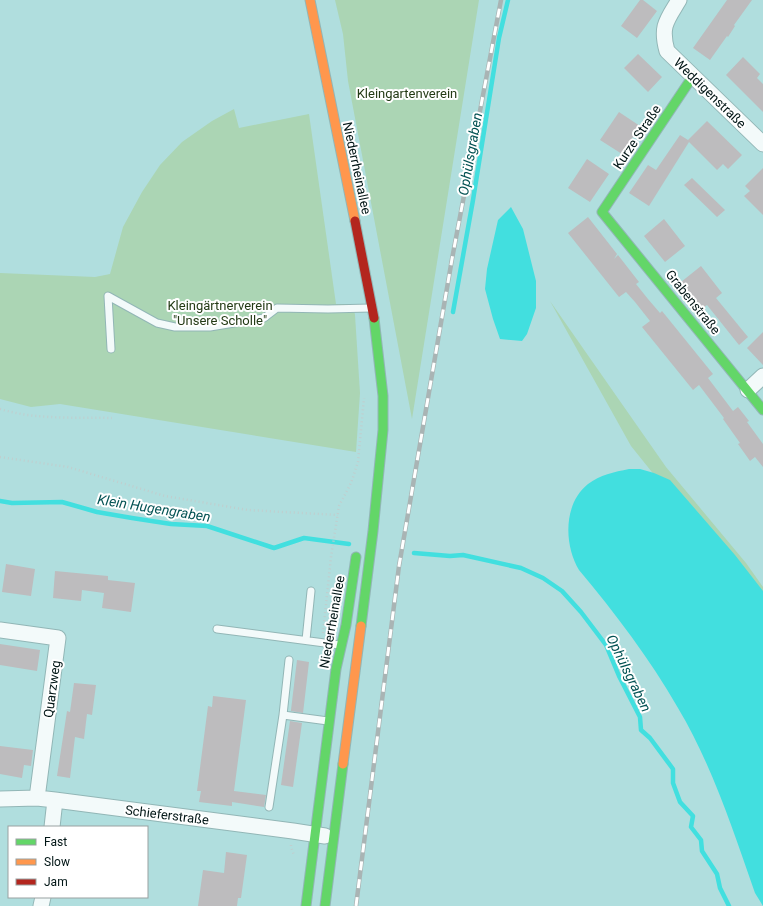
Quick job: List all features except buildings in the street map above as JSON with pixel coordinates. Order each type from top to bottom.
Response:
[{"type":"main road","name":"Niederrheinallee","points":[[306,906],[316,834],[339,722],[350,646],[373,531],[383,430],[383,396],[373,308],[310,0]]},
{"type":"main road","name":"Kurze Straße","points":[[602,212],[694,76]]},
{"type":"main road","name":"Grabenstraße","points":[[602,212],[763,410]]},
{"type":"main road","name":"Niederrheinallee","points":[[373,392],[376,342]]},
{"type":"main road","name":"Niederrheinallee","points":[[325,906],[333,837],[339,722],[336,669],[350,646],[346,625],[357,548]]},
{"type":"street","name":"Weddigenstraße","points":[[679,0],[666,22],[664,38],[667,51],[763,144]]},
{"type":"street","points":[[748,390],[763,376]]},
{"type":"street","name":"Quarzweg","points":[[0,630],[58,638],[37,798]]},
{"type":"street","name":"Schieferstraße","points":[[0,799],[37,798],[56,800],[333,837]]},
{"type":"street","points":[[52,826],[56,800]]},
{"type":"lane","points":[[112,349],[108,296],[158,323],[175,327],[210,327],[264,318],[277,308],[373,308]]},
{"type":"lane","points":[[306,640],[311,591]]},
{"type":"lane","points":[[217,629],[350,646]]},
{"type":"lane","points":[[269,807],[283,715],[289,660]]},
{"type":"lane","points":[[283,715],[339,722]]},
{"type":"path","points":[[331,557],[339,506],[351,483],[358,462],[364,392]]},
{"type":"path","points":[[0,409],[26,415],[49,417],[112,418]]},
{"type":"path","points":[[0,456],[68,467],[165,496],[233,508],[338,515]]},
{"type":"green space","name":"Kleingartenverein","points":[[335,0],[479,0],[412,419],[348,81],[343,34]]},
{"type":"green space","name":"Kleingärtnerverein \"Unsere Scholle\"","points":[[234,109],[239,128],[309,114],[336,304],[353,304],[355,315],[360,393],[356,452],[60,404],[31,407],[0,399],[0,273],[95,277],[110,274],[123,227],[142,192],[160,165],[182,142],[212,121]]},
{"type":"green space","points":[[550,301],[666,467],[746,563],[763,587],[763,613],[737,578],[631,446]]},
{"type":"water","points":[[511,207],[523,229],[536,281],[536,308],[527,334],[522,341],[500,339],[485,289],[487,269],[498,220]]},
{"type":"water","points":[[629,469],[640,469],[670,480],[735,555],[763,591],[763,906],[755,893],[712,775],[690,730],[644,654],[579,570],[574,560],[568,525],[574,502],[580,492],[597,478]]},
{"type":"waterway","name":"Ophülsgraben","points":[[453,312],[499,38],[508,0]]},
{"type":"waterway","name":"Klein Hugengraben","points":[[0,501],[12,503],[62,502],[97,512],[132,518],[171,524],[207,526],[274,548],[304,538],[349,544]]},
{"type":"waterway","name":"Ophülsgraben","points":[[414,553],[450,556],[463,555],[521,568],[543,578],[562,591],[581,612],[606,645],[619,676],[640,717],[641,730],[650,738],[673,769],[673,783],[680,802],[693,816],[691,827],[701,840],[702,851],[717,874],[720,888],[729,906]]},
{"type":"railway","points":[[356,906],[399,566],[452,259],[501,0]]},
{"type":"traffic: fast","points":[[693,76],[602,212],[763,410]]},
{"type":"traffic: fast","points":[[361,626],[373,531],[383,430],[383,396],[374,318]]},
{"type":"traffic: fast","points":[[306,906],[336,669],[346,625],[356,557]]},
{"type":"traffic: fast","points":[[325,906],[343,764]]},
{"type":"traffic: slow","points":[[310,0],[355,221]]},
{"type":"traffic: slow","points":[[343,764],[361,626]]},
{"type":"traffic: jam","points":[[355,221],[374,318]]}]
